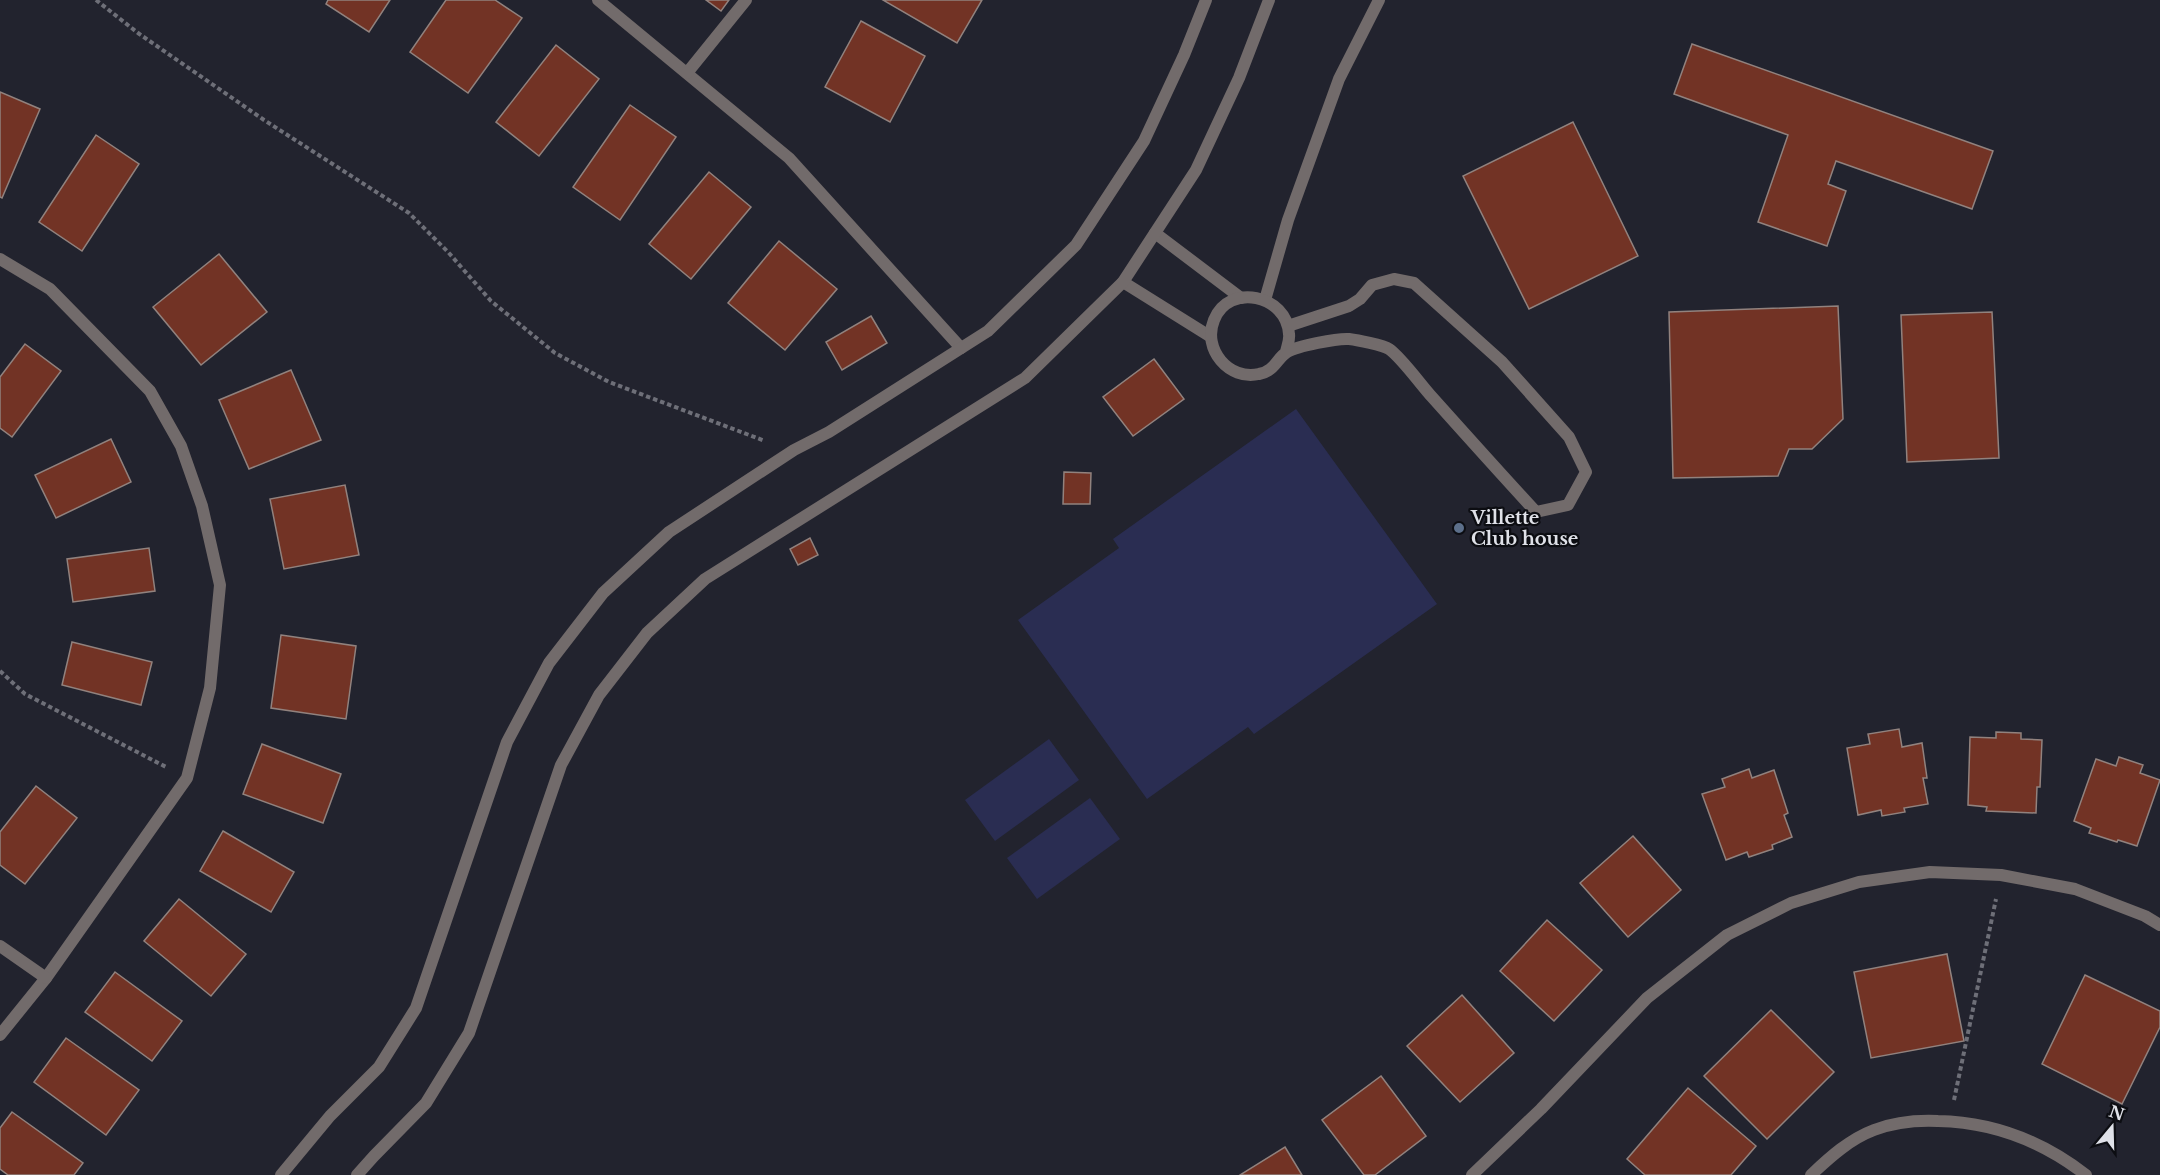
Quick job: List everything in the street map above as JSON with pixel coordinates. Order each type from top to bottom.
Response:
[{"type":"street","points":[[598,0],[789,158],[961,348]]},
{"type":"street","points":[[687,73],[746,0]]},
{"type":"street","points":[[281,1175],[330,1116],[379,1067],[416,1008],[507,742],[549,663],[603,593],[669,532],[794,450],[829,432],[988,331],[1076,245],[1144,141],[1184,55],[1206,0]]},
{"type":"street","points":[[357,1175],[426,1103],[469,1033],[561,765],[599,695],[647,633],[705,579],[1026,378],[1123,282],[1196,170],[1239,78],[1269,0]]},
{"type":"street","points":[[1265,300],[1288,220],[1339,79],[1379,0]]},
{"type":"street","points":[[1155,233],[1241,298]]},
{"type":"street","points":[[0,259],[50,289],[150,391],[181,446],[202,506],[220,585],[210,688],[187,778],[46,978],[0,1035]]},
{"type":"street","points":[[1286,352],[1327,341],[1349,339],[1388,348],[1536,512],[1568,505],[1586,472],[1569,436],[1502,362],[1414,283],[1394,279],[1372,285],[1360,299],[1349,306],[1288,326]]},
{"type":"street","points":[[1123,282],[1211,337]]},
{"type":"street","points":[[1258,297],[1265,300],[1274,304],[1286,318],[1290,335],[1286,352],[1275,366],[1260,374],[1242,374],[1226,367],[1215,353],[1211,337],[1214,319],[1225,306],[1241,298],[1258,297]]},
{"type":"street","points":[[1472,1175],[1541,1109],[1647,998],[1727,935],[1791,903],[1859,882],[1929,872],[2001,874],[2075,889],[2145,916],[2160,925]]},
{"type":"street","points":[[0,946],[46,978]]},
{"type":"street","points":[[1811,1175],[1841,1148],[1874,1130],[1912,1120],[1950,1121],[1990,1126],[2028,1139],[2065,1159],[2086,1175]]},
{"type":"path","points":[[96,0],[138,33],[264,120],[409,213],[448,252],[491,301],[555,353],[609,382],[743,434],[794,450]]},
{"type":"path","points":[[0,671],[25,694],[187,778]]},
{"type":"path","points":[[1950,1121],[2001,874]]},
{"type":"shaded area","points":[[1296,409],[1437,604],[1254,734],[1248,727],[1147,799],[1018,620],[1119,548],[1113,539]]},
{"type":"shaded area","points":[[1049,739],[1079,780],[995,841],[965,800]]},
{"type":"shaded area","points":[[1090,798],[1120,839],[1037,899],[1007,858]]},
{"type":"building","points":[[328,0],[390,0],[369,32],[326,4]]},
{"type":"building","points":[[446,0],[495,0],[522,18],[468,93],[410,52]]},
{"type":"building","points":[[706,0],[729,0],[721,11]]},
{"type":"building","points":[[883,0],[982,0],[957,43]]},
{"type":"building","points":[[861,21],[925,56],[890,122],[825,87]]},
{"type":"building","points":[[1692,44],[1993,151],[1972,209],[1836,161],[1828,184],[1846,191],[1827,246],[1758,222],[1788,135],[1674,94]]},
{"type":"building","points":[[556,45],[599,79],[539,156],[496,122]]},
{"type":"building","points":[[0,92],[40,109],[2,198],[0,197]]},
{"type":"building","points":[[630,105],[676,137],[620,220],[573,187]]},
{"type":"building","points":[[1573,122],[1638,256],[1529,309],[1463,176]]},
{"type":"building","points":[[96,135],[139,164],[82,251],[39,222]]},
{"type":"building","points":[[709,172],[751,207],[691,279],[649,244]]},
{"type":"building","points":[[779,241],[837,289],[785,350],[728,303]]},
{"type":"building","points":[[219,254],[267,312],[201,365],[153,307]]},
{"type":"building","points":[[1838,306],[1843,419],[1812,449],[1789,449],[1778,476],[1673,478],[1669,312]]},
{"type":"building","points":[[1992,312],[1999,458],[1907,462],[1901,315]]},
{"type":"building","points":[[871,316],[887,343],[842,370],[826,342]]},
{"type":"building","points":[[25,344],[61,371],[12,437],[0,428],[0,377]]},
{"type":"building","points":[[1154,359],[1184,399],[1133,436],[1103,397]]},
{"type":"building","points":[[291,370],[321,440],[249,469],[219,400]]},
{"type":"building","points":[[111,439],[131,482],[56,518],[35,475]]},
{"type":"building","points":[[1064,472],[1091,473],[1090,504],[1063,504]]},
{"type":"building","points":[[345,485],[359,555],[284,569],[270,499]]},
{"type":"building","points":[[810,538],[818,555],[798,565],[790,549]]},
{"type":"building","points":[[149,548],[155,591],[73,602],[67,559]]},
{"type":"building","points":[[281,635],[356,646],[346,719],[271,708]]},
{"type":"building","points":[[72,642],[152,662],[141,705],[62,685]]},
{"type":"building","points":[[1899,729],[1902,747],[1922,743],[1927,778],[1923,778],[1928,804],[1904,808],[1905,812],[1882,816],[1881,810],[1858,815],[1847,748],[1870,744],[1868,734]]},
{"type":"building","points":[[1996,732],[2021,733],[2021,739],[2042,740],[2040,787],[2037,787],[2036,813],[1986,811],[1987,807],[1968,805],[1970,737],[1996,738]]},
{"type":"building","points":[[262,744],[341,774],[323,823],[243,794]]},
{"type":"building","points":[[2119,757],[2143,765],[2140,773],[2160,780],[2137,846],[2089,833],[2091,828],[2074,821],[2096,759],[2116,766]]},
{"type":"building","points":[[1749,769],[1752,778],[1774,770],[1788,813],[1784,815],[1792,837],[1772,845],[1773,849],[1749,857],[1747,852],[1726,860],[1702,794],[1725,787],[1722,779]]},
{"type":"building","points":[[36,786],[77,818],[25,884],[0,865],[0,832]]},
{"type":"building","points":[[223,831],[294,872],[271,912],[200,871]]},
{"type":"building","points":[[1633,836],[1681,890],[1628,937],[1580,883]]},
{"type":"building","points":[[179,899],[246,954],[211,996],[144,941]]},
{"type":"building","points":[[1547,920],[1602,970],[1554,1021],[1500,971]]},
{"type":"building","points":[[1947,954],[1964,1041],[1871,1058],[1854,972]]},
{"type":"building","points":[[115,972],[182,1021],[152,1061],[85,1012]]},
{"type":"building","points":[[2085,975],[2160,1011],[2160,1027],[2122,1104],[2042,1064]]},
{"type":"building","points":[[1462,995],[1514,1053],[1460,1102],[1407,1046]]},
{"type":"building","points":[[1771,1010],[1834,1072],[1767,1139],[1704,1076]]},
{"type":"building","points":[[66,1038],[139,1090],[106,1135],[34,1082]]},
{"type":"building","points":[[1381,1076],[1426,1136],[1375,1175],[1364,1175],[1322,1120]]},
{"type":"building","points":[[1688,1088],[1756,1146],[1731,1175],[1645,1175],[1627,1159]]},
{"type":"building","points":[[12,1112],[83,1163],[74,1175],[8,1175],[0,1169],[0,1128]]},
{"type":"building","points":[[1285,1147],[1302,1175],[1240,1175]]},
{"type":"place","name":"Villette Club house","points":[[1459,528]]}]
